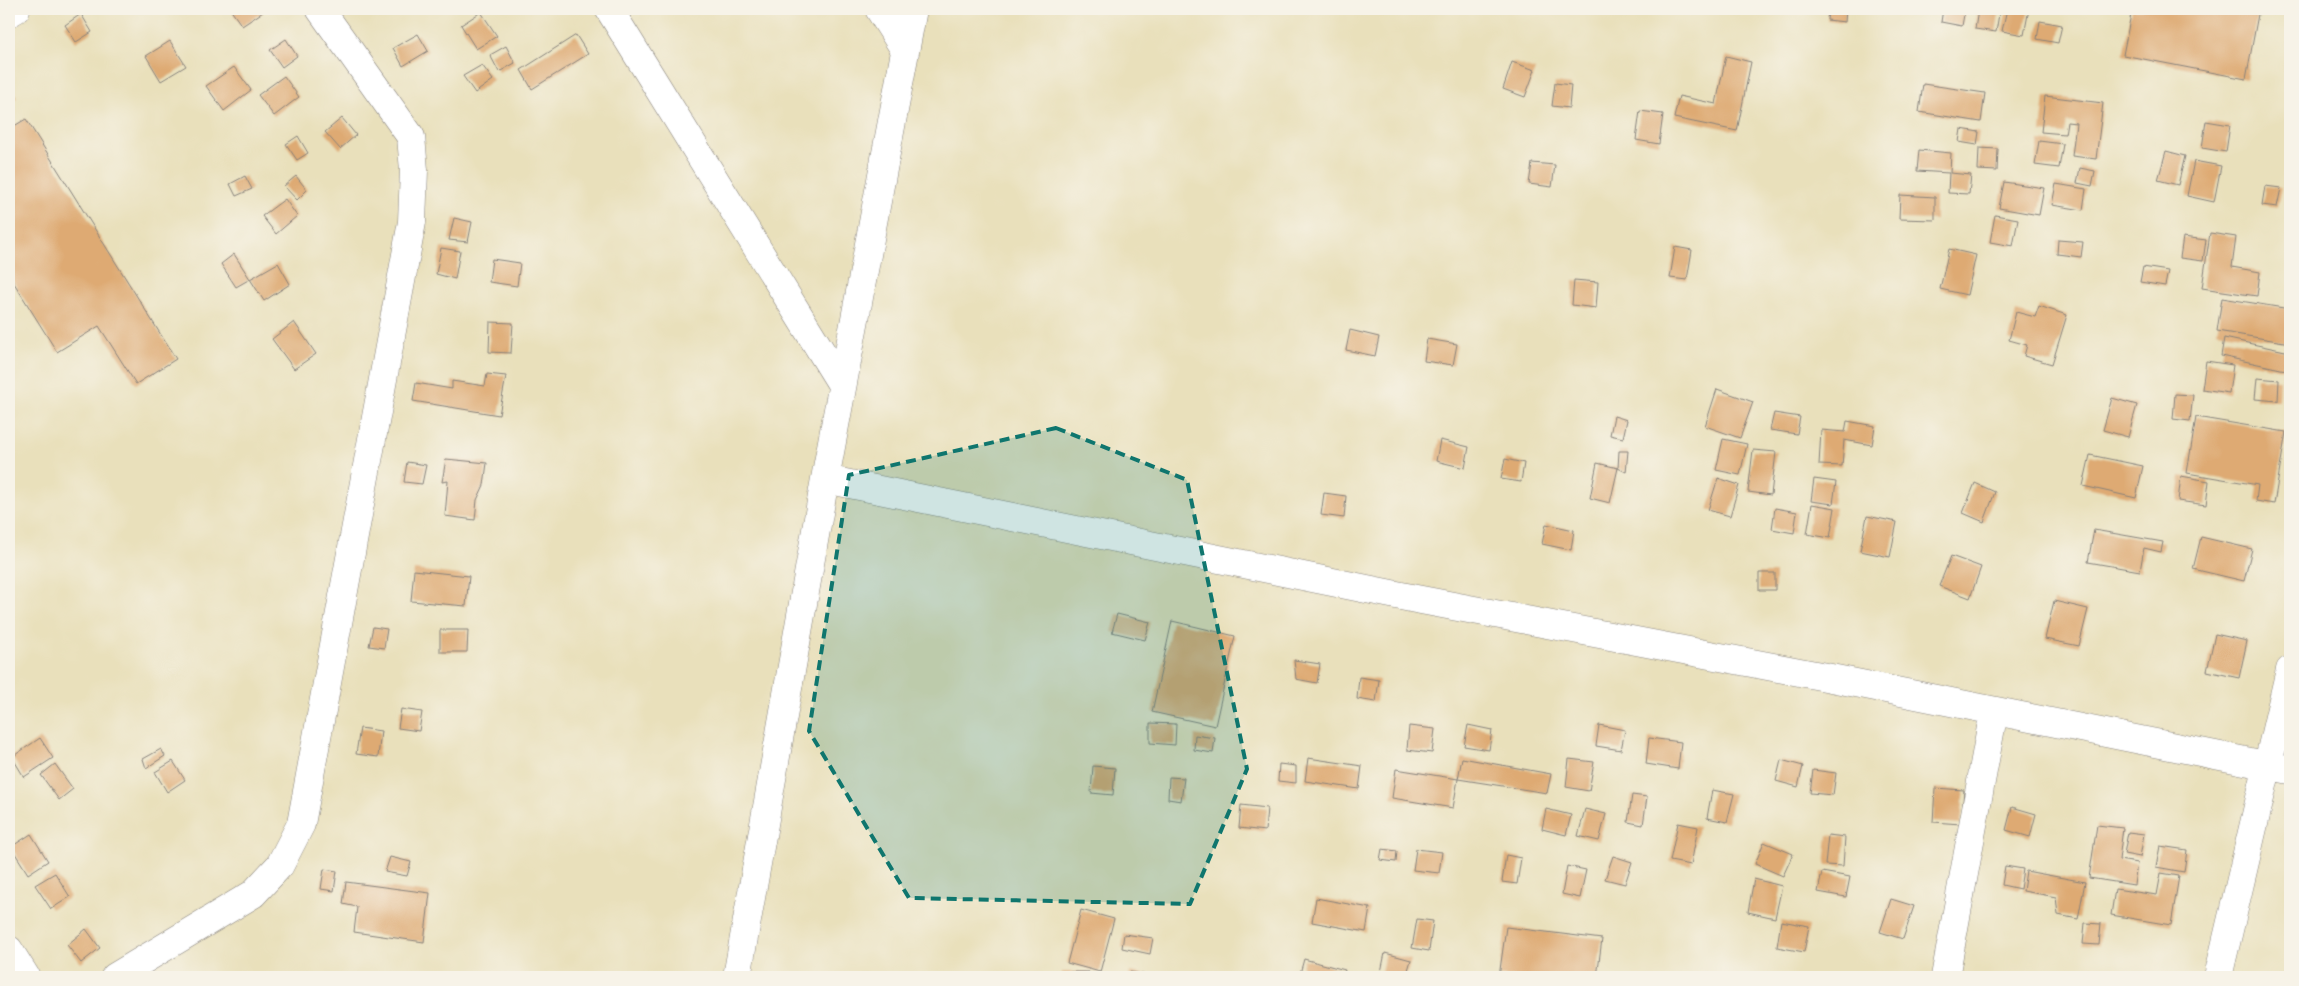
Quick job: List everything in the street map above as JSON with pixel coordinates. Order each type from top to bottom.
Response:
[{"type":"street","points":[[9,13],[16,9]]},
{"type":"street","points":[[115,977],[253,894],[280,865],[301,824],[412,222],[414,170],[411,137],[320,9]]},
{"type":"street","points":[[609,9],[842,385]]},
{"type":"street","points":[[879,9],[905,50]]},
{"type":"street","points":[[737,977],[842,385],[913,9]]},
{"type":"street","points":[[825,479],[1406,597],[2280,768]]},
{"type":"street","points":[[2218,977],[2280,768],[2290,670]]},
{"type":"street","points":[[1945,977],[1994,711]]},
{"type":"street","points":[[9,950],[26,977]]},
{"type":"highlighted area","points":[[1056,428],[1187,480],[1247,769],[1190,904],[909,898],[809,731],[849,475]]},
{"type":"building","points":[[230,9],[261,9],[263,12],[242,26]]},
{"type":"building","points":[[1828,9],[1846,9],[1845,22],[1827,20]]},
{"type":"building","points":[[1943,9],[1965,9],[1962,26],[1941,22]]},
{"type":"building","points":[[2007,9],[2029,9],[2024,35],[2002,31]]},
{"type":"building","points":[[2132,9],[2259,9],[2246,79],[2123,55]]},
{"type":"building","points":[[1978,10],[1999,14],[1996,32],[1975,29]]},
{"type":"building","points":[[481,12],[497,36],[476,49],[461,25]]},
{"type":"building","points":[[81,14],[92,32],[76,42],[65,25]]},
{"type":"building","points":[[2040,21],[2062,25],[2058,43],[2037,39]]},
{"type":"building","points":[[418,34],[428,51],[403,66],[393,48]]},
{"type":"building","points":[[576,35],[588,54],[532,89],[521,70]]},
{"type":"building","points":[[286,39],[297,56],[282,67],[270,50]]},
{"type":"building","points":[[170,41],[186,66],[161,81],[146,56]]},
{"type":"building","points":[[506,46],[515,63],[499,72],[490,55]]},
{"type":"building","points":[[1726,56],[1751,62],[1737,131],[1674,118],[1679,96],[1716,104]]},
{"type":"building","points":[[1512,62],[1535,70],[1525,97],[1503,89]]},
{"type":"building","points":[[482,65],[493,80],[475,93],[463,76]]},
{"type":"building","points":[[234,67],[251,90],[224,111],[206,86]]},
{"type":"building","points":[[284,76],[299,97],[274,116],[258,95]]},
{"type":"building","points":[[1555,83],[1571,85],[1569,108],[1552,106]]},
{"type":"building","points":[[1923,84],[1985,93],[1981,122],[1919,112]]},
{"type":"building","points":[[9,86],[17,97],[9,104]]},
{"type":"building","points":[[2045,96],[2103,103],[2096,159],[2072,156],[2076,123],[2067,122],[2065,134],[2041,132]]},
{"type":"building","points":[[1640,111],[1663,114],[1659,144],[1636,140]]},
{"type":"building","points":[[342,118],[356,135],[340,149],[325,132]]},
{"type":"building","points":[[26,119],[176,359],[136,384],[99,326],[57,352],[9,275],[9,208],[15,204],[9,194],[9,129]]},
{"type":"building","points":[[2206,121],[2230,125],[2226,152],[2202,148]]},
{"type":"building","points":[[1961,129],[1979,132],[1977,145],[1959,142]]},
{"type":"building","points":[[298,136],[308,153],[297,160],[286,144]]},
{"type":"building","points":[[2039,141],[2063,144],[2059,168],[2035,165]]},
{"type":"building","points":[[1979,148],[1998,149],[1997,171],[1978,170]]},
{"type":"building","points":[[1919,150],[1951,153],[1950,173],[1971,175],[1969,194],[1948,193],[1949,173],[1917,171]]},
{"type":"building","points":[[2166,151],[2185,156],[2178,185],[2158,180]]},
{"type":"building","points":[[2194,161],[2221,166],[2214,202],[2187,196]]},
{"type":"building","points":[[1532,163],[1555,165],[1552,187],[1529,184]]},
{"type":"building","points":[[2080,168],[2095,171],[2092,186],[2077,183]]},
{"type":"building","points":[[245,176],[252,189],[236,196],[230,184]]},
{"type":"building","points":[[296,176],[307,190],[297,200],[284,186]]},
{"type":"building","points":[[2004,182],[2044,188],[2039,215],[1999,208]]},
{"type":"building","points":[[2056,184],[2086,189],[2083,210],[2052,205]]},
{"type":"building","points":[[2265,186],[2281,188],[2277,207],[2262,205]]},
{"type":"building","points":[[1900,195],[1935,197],[1935,220],[1899,219]]},
{"type":"building","points":[[285,199],[297,216],[276,234],[262,216]]},
{"type":"building","points":[[1995,215],[2018,219],[2013,246],[1990,242]]},
{"type":"building","points":[[454,218],[472,222],[468,242],[449,240]]},
{"type":"building","points":[[2210,233],[2236,237],[2232,267],[2260,272],[2257,296],[2202,288]]},
{"type":"building","points":[[2183,237],[2206,240],[2203,261],[2180,258]]},
{"type":"building","points":[[2058,240],[2083,242],[2081,257],[2057,254]]},
{"type":"building","points":[[1675,247],[1692,250],[1687,280],[1670,278]]},
{"type":"building","points":[[441,248],[460,251],[455,279],[436,274]]},
{"type":"building","points":[[1949,249],[1976,255],[1967,295],[1940,289]]},
{"type":"building","points":[[234,254],[250,279],[236,287],[221,264]]},
{"type":"building","points":[[492,259],[520,263],[517,286],[489,282]]},
{"type":"building","points":[[278,263],[290,284],[264,301],[250,279]]},
{"type":"building","points":[[2143,267],[2168,271],[2165,286],[2140,282]]},
{"type":"building","points":[[1574,280],[1598,282],[1596,308],[1572,305]]},
{"type":"building","points":[[2222,298],[2290,309],[2290,343],[2217,331]]},
{"type":"building","points":[[2039,306],[2067,315],[2052,364],[2024,356],[2027,345],[2009,340],[2016,312],[2035,317]]},
{"type":"building","points":[[294,322],[316,354],[294,369],[272,339]]},
{"type":"building","points":[[490,322],[513,323],[511,353],[489,352]]},
{"type":"building","points":[[1350,330],[1379,337],[1375,356],[1346,350]]},
{"type":"building","points":[[2224,338],[2290,352],[2290,371],[2221,356]]},
{"type":"building","points":[[1427,339],[1457,344],[1453,365],[1424,361]]},
{"type":"building","points":[[2206,361],[2233,365],[2229,393],[2202,389]]},
{"type":"building","points":[[487,374],[506,376],[499,415],[413,401],[416,383],[452,389],[452,381],[485,386]]},
{"type":"building","points":[[2257,378],[2279,380],[2278,401],[2255,399]]},
{"type":"building","points":[[1717,389],[1753,402],[1740,438],[1705,426]]},
{"type":"building","points":[[2175,394],[2193,395],[2190,421],[2173,419]]},
{"type":"building","points":[[2112,398],[2137,405],[2128,437],[2103,430]]},
{"type":"building","points":[[1774,413],[1800,417],[1797,434],[1770,430]]},
{"type":"building","points":[[1614,416],[1627,420],[1623,438],[1610,435]]},
{"type":"building","points":[[2196,417],[2286,432],[2274,504],[2256,501],[2258,485],[2187,473]]},
{"type":"building","points":[[1847,421],[1875,426],[1872,445],[1844,440],[1842,466],[1819,465],[1821,430],[1845,432]]},
{"type":"building","points":[[1723,439],[1747,444],[1740,475],[1716,470]]},
{"type":"building","points":[[1440,440],[1469,447],[1465,468],[1436,461]]},
{"type":"building","points":[[1753,450],[1776,452],[1771,495],[1748,492]]},
{"type":"building","points":[[1619,451],[1628,451],[1626,472],[1618,468]]},
{"type":"building","points":[[2090,455],[2143,466],[2136,498],[2083,486]]},
{"type":"building","points":[[446,459],[487,463],[484,485],[477,500],[475,520],[445,516],[448,481],[442,482]]},
{"type":"building","points":[[1505,459],[1524,463],[1521,482],[1501,479]]},
{"type":"building","points":[[407,462],[426,465],[422,484],[404,482]]},
{"type":"building","points":[[1597,463],[1618,468],[1610,503],[1590,498]]},
{"type":"building","points":[[2181,476],[2209,481],[2206,505],[2178,501]]},
{"type":"building","points":[[1718,478],[1739,485],[1730,516],[1708,510]]},
{"type":"building","points":[[1814,479],[1836,482],[1833,504],[1811,501]]},
{"type":"building","points":[[1975,483],[1995,492],[1984,522],[1963,513]]},
{"type":"building","points":[[1324,493],[1346,496],[1344,518],[1321,515]]},
{"type":"building","points":[[1812,504],[1835,508],[1830,538],[1807,534]]},
{"type":"building","points":[[1775,508],[1797,512],[1794,533],[1772,529]]},
{"type":"building","points":[[1867,516],[1897,522],[1890,557],[1860,551]]},
{"type":"building","points":[[1546,524],[1574,530],[1571,550],[1542,544]]},
{"type":"building","points":[[2094,530],[2163,542],[2161,552],[2144,548],[2140,571],[2088,562]]},
{"type":"building","points":[[2201,537],[2252,549],[2244,581],[2193,569]]},
{"type":"building","points":[[1951,556],[1981,567],[1970,598],[1939,586]]},
{"type":"building","points":[[414,570],[469,576],[466,606],[411,601]]},
{"type":"building","points":[[1759,573],[1775,573],[1775,590],[1759,590]]},
{"type":"building","points":[[2054,601],[2088,609],[2079,646],[2045,639]]},
{"type":"building","points":[[1117,614],[1150,622],[1145,640],[1112,632]]},
{"type":"building","points":[[1172,621],[1235,636],[1215,726],[1152,712]]},
{"type":"building","points":[[373,627],[387,629],[384,648],[369,646]]},
{"type":"building","points":[[440,630],[468,630],[467,652],[440,652]]},
{"type":"building","points":[[2215,634],[2247,641],[2239,678],[2207,671]]},
{"type":"building","points":[[1294,660],[1320,664],[1317,683],[1296,679]]},
{"type":"building","points":[[1359,677],[1379,680],[1376,702],[1357,699]]},
{"type":"building","points":[[401,709],[422,712],[419,731],[398,728]]},
{"type":"building","points":[[1150,723],[1176,724],[1175,745],[1150,743]]},
{"type":"building","points":[[1468,725],[1492,730],[1489,750],[1464,746]]},
{"type":"building","points":[[1599,725],[1625,730],[1621,750],[1596,746]]},
{"type":"building","points":[[1409,726],[1435,729],[1432,753],[1407,750]]},
{"type":"building","points":[[360,728],[381,731],[378,757],[356,754]]},
{"type":"building","points":[[1195,735],[1215,738],[1213,753],[1194,750]]},
{"type":"building","points":[[40,738],[53,758],[24,777],[12,757]]},
{"type":"building","points":[[1649,738],[1681,742],[1678,769],[1646,764]]},
{"type":"building","points":[[161,749],[165,756],[146,768],[143,759]]},
{"type":"building","points":[[1308,758],[1362,766],[1359,789],[1305,781]]},
{"type":"building","points":[[1462,758],[1551,774],[1547,793],[1458,779]]},
{"type":"building","points":[[1569,759],[1594,762],[1589,791],[1566,787]]},
{"type":"building","points":[[1781,760],[1803,766],[1798,787],[1776,781]]},
{"type":"building","points":[[173,761],[185,780],[167,792],[155,772]]},
{"type":"building","points":[[55,764],[73,789],[59,800],[41,775]]},
{"type":"building","points":[[1279,764],[1296,766],[1296,783],[1278,781]]},
{"type":"building","points":[[1093,766],[1115,768],[1113,795],[1091,793]]},
{"type":"building","points":[[1396,769],[1458,779],[1453,808],[1392,798]]},
{"type":"building","points":[[1813,770],[1836,773],[1833,795],[1810,793]]},
{"type":"building","points":[[1169,777],[1184,778],[1181,801],[1168,799]]},
{"type":"building","points":[[1935,788],[1964,790],[1961,824],[1933,822]]},
{"type":"building","points":[[1712,790],[1734,794],[1727,822],[1707,818]]},
{"type":"building","points":[[1632,795],[1647,797],[1643,825],[1628,822]]},
{"type":"building","points":[[1241,805],[1267,808],[1265,831],[1239,828]]},
{"type":"building","points":[[2012,807],[2036,814],[2030,837],[2006,830]]},
{"type":"building","points":[[1546,809],[1571,815],[1566,835],[1542,829]]},
{"type":"building","points":[[1585,809],[1606,814],[1599,841],[1578,836]]},
{"type":"building","points":[[1678,823],[1698,827],[1691,865],[1670,861]]},
{"type":"building","points":[[2097,825],[2123,828],[2119,860],[2137,863],[2134,885],[2089,878]]},
{"type":"building","points":[[2128,832],[2144,834],[2140,857],[2124,854]]},
{"type":"building","points":[[31,834],[48,861],[28,874],[11,847]]},
{"type":"building","points":[[1828,835],[1845,837],[1843,866],[1825,865]]},
{"type":"building","points":[[1764,842],[1793,854],[1783,876],[1755,864]]},
{"type":"building","points":[[2160,846],[2187,850],[2184,872],[2156,867]]},
{"type":"building","points":[[1382,849],[1397,851],[1396,862],[1380,860]]},
{"type":"building","points":[[1416,849],[1442,852],[1439,873],[1413,870]]},
{"type":"building","points":[[1506,855],[1521,858],[1517,884],[1502,882]]},
{"type":"building","points":[[1613,856],[1632,862],[1625,884],[1605,879]]},
{"type":"building","points":[[390,857],[411,862],[407,876],[385,872]]},
{"type":"building","points":[[1567,866],[1586,870],[1580,898],[1562,894]]},
{"type":"building","points":[[2005,866],[2023,869],[2020,889],[2002,885]]},
{"type":"building","points":[[324,869],[337,871],[334,891],[321,889]]},
{"type":"building","points":[[2026,871],[2085,882],[2078,919],[2058,915],[2056,897],[2023,891]]},
{"type":"building","points":[[1822,872],[1850,877],[1846,897],[1818,892]]},
{"type":"building","points":[[55,873],[70,897],[51,909],[35,885]]},
{"type":"building","points":[[2161,873],[2179,876],[2171,925],[2111,915],[2115,889],[2157,895]]},
{"type":"building","points":[[1754,879],[1782,886],[1775,918],[1748,912]]},
{"type":"building","points":[[346,882],[430,893],[424,942],[354,932],[357,907],[343,904]]},
{"type":"building","points":[[1316,898],[1370,908],[1366,932],[1312,922]]},
{"type":"building","points":[[1891,899],[1914,906],[1903,939],[1880,932]]},
{"type":"building","points":[[1081,910],[1114,919],[1100,972],[1067,963]]},
{"type":"building","points":[[1417,919],[1433,921],[1429,951],[1412,948]]},
{"type":"building","points":[[1781,921],[1809,926],[1804,952],[1777,947]]},
{"type":"building","points":[[2085,923],[2101,924],[2099,945],[2083,944]]},
{"type":"building","points":[[1506,927],[1602,939],[1597,977],[1499,977]]},
{"type":"building","points":[[86,929],[100,948],[81,963],[67,945]]},
{"type":"building","points":[[1124,934],[1153,938],[1150,954],[1122,948]]},
{"type":"building","points":[[1385,953],[1411,960],[1406,977],[1381,972]]},
{"type":"building","points":[[1304,959],[1345,970],[1343,977],[1299,977]]},
{"type":"building","points":[[1062,972],[1089,972],[1089,977],[1062,977]]},
{"type":"building","points":[[1130,972],[1153,976],[1153,977],[1129,977]]}]
